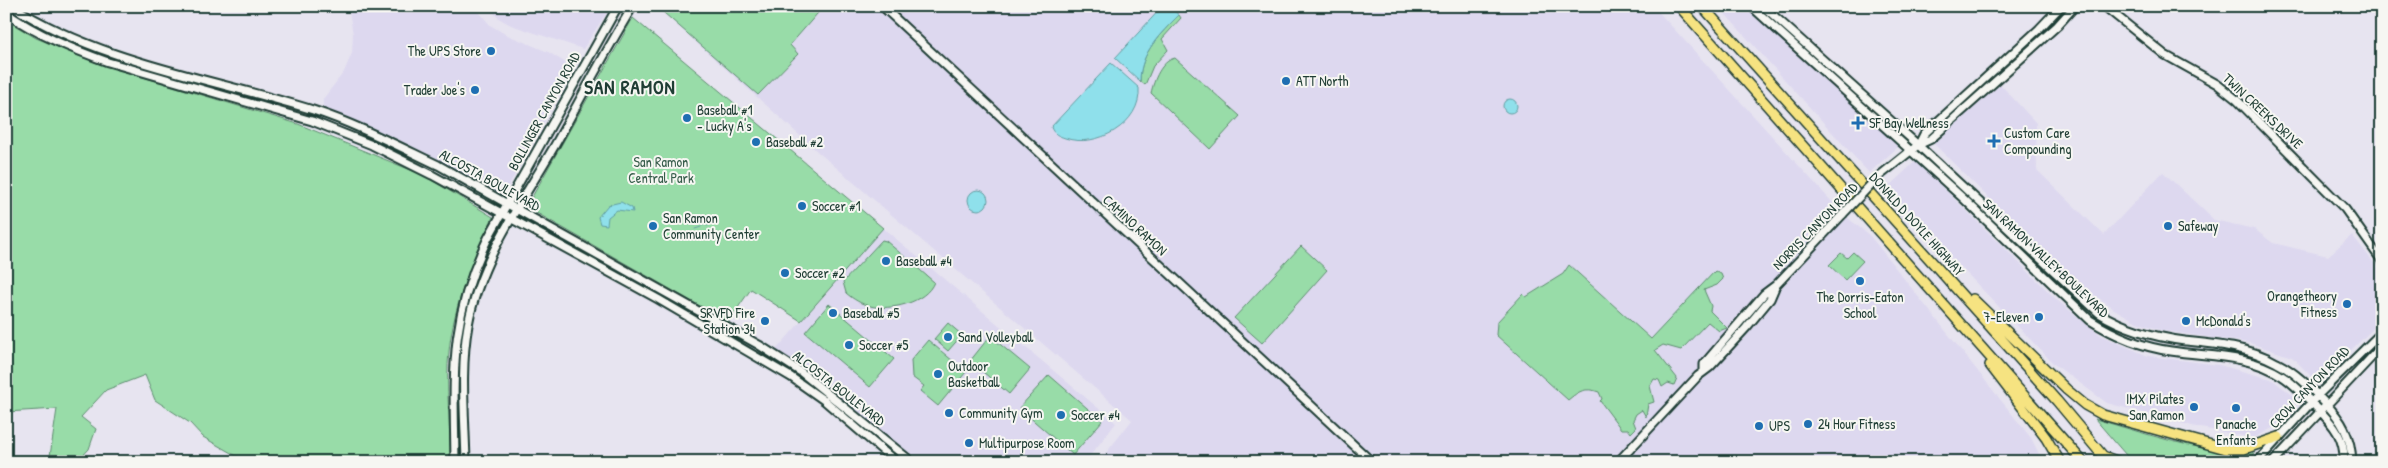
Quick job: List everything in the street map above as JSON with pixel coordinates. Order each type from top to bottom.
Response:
[{"type":"highway","points":[[1679,6],[2083,462]]},
{"type":"highway","name":"DONALD D DOYLE HIGHWAY","points":[[1702,6],[2106,459]]},
{"type":"highway","points":[[1959,292],[1973,299],[2072,394],[2103,415],[2226,449],[2244,449],[2278,437]]},
{"type":"highway","points":[[1976,341],[1989,364],[2046,438],[2060,462]]},
{"type":"highway","points":[[2106,459],[2119,462]]},
{"type":"main road","name":"ALCOSTA BOULEVARD","points":[[12,6],[40,23],[111,54],[314,111],[388,141],[438,166],[759,344],[801,372],[912,462]]},
{"type":"main road","name":"BOLLINGER CANYON ROAD","points":[[455,462],[454,353],[458,323],[476,263],[618,6]]},
{"type":"main road","name":"BOLLINGER CANYON ROAD","points":[[466,462],[465,355],[468,326],[485,270],[511,219],[633,6]]},
{"type":"main road","name":"CAMINO RAMON","points":[[882,6],[1372,462]]},
{"type":"main road","name":"SAN RAMON VALLEY BOULEVARD","points":[[1751,6],[1911,150],[2090,320],[2108,332],[2157,348],[2215,354],[2253,363],[2282,376],[2332,422],[2340,436],[2344,462]]},
{"type":"main road","name":"SAN RAMON VALLEY BOULEVARD","points":[[1763,6],[1918,144],[2098,313],[2118,324],[2140,332],[2183,341],[2217,343],[2277,362],[2318,395],[2346,430],[2352,448],[2352,462]]},
{"type":"main road","name":"NORRIS CANYON ROAD","points":[[1618,462],[1746,328],[1770,299],[1776,285],[1843,214],[1878,178],[1918,144],[1924,134],[2039,29],[2061,6]]},
{"type":"main road","name":"NORRIS CANYON ROAD","points":[[1918,144],[1931,139],[2057,26],[2075,6]]},
{"type":"main road","name":"TWIN CREEKS DRIVE","points":[[2104,6],[2165,55],[2217,84],[2237,100],[2345,208],[2382,261]]},
{"type":"main road","name":"ALCOSTA BOULEVARD","points":[[6,12],[40,34],[108,62],[312,121],[372,145],[432,175],[658,299],[791,377],[825,401],[894,461]]},
{"type":"main road","name":"CROW CANYON ROAD","points":[[2257,462],[2318,395],[2382,332]]},
{"type":"main road","name":"CROW CANYON ROAD","points":[[2273,462],[2382,346]]},
{"type":"main road","points":[[894,461],[901,452]]},
{"type":"shaded area","points":[[348,6],[474,6],[490,25],[505,34],[548,52],[574,68],[505,192],[501,195],[490,191],[484,185],[323,109],[323,99],[344,72],[352,53],[353,34]]},
{"type":"shaded area","points":[[486,6],[611,6],[583,49],[511,25],[500,19]]},
{"type":"shaded area","points":[[656,6],[1653,6],[1843,214],[1870,236],[2031,438],[2043,462],[1099,462],[1132,420],[818,152]]},
{"type":"shaded area","points":[[1718,6],[1744,6],[1899,146],[1869,173]]},
{"type":"shaded area","points":[[2000,84],[2036,123],[2037,170],[2104,235],[2163,172],[2214,220],[2254,229],[2273,243],[2328,256],[2352,235],[2382,273],[2382,320],[2319,381],[2314,379],[2292,357],[2250,343],[2163,331],[2137,322],[2114,309],[2067,275],[1934,144]]},
{"type":"shaded area","points":[[1916,161],[2058,301],[2102,336],[2148,356],[2219,365],[2271,379],[2298,399],[2298,402],[2276,426],[2254,438],[2196,427],[2107,403],[2054,364],[1903,207],[1889,186]]},
{"type":"shaded area","points":[[883,228],[1116,423],[1085,462],[918,462],[805,370],[775,351]]},
{"type":"green space","points":[[656,6],[824,6],[790,45],[798,54],[758,95]]},
{"type":"green space","points":[[1179,15],[1181,18],[1162,39],[1168,50],[1153,66],[1145,85],[1140,81],[1143,62],[1147,53],[1158,37]]},
{"type":"green space","name":"San Ramon Central Park","points":[[633,18],[883,228],[801,321],[751,289],[728,322],[528,208],[528,204]]},
{"type":"green space","points":[[6,20],[36,38],[100,64],[298,124],[423,175],[493,217],[465,282],[452,333],[448,378],[450,462],[247,462],[203,437],[190,423],[155,400],[145,375],[106,390],[81,417],[96,429],[89,449],[77,462],[50,456],[57,409],[6,412]]},
{"type":"green space","points":[[1175,58],[1240,116],[1210,149],[1151,93],[1156,77],[1162,67]]},
{"type":"green space","name":"Baseball #4","points":[[882,240],[886,241],[934,282],[930,289],[916,300],[897,306],[878,307],[860,303],[846,293],[843,282]]},
{"type":"green space","points":[[1301,246],[1327,270],[1262,343],[1234,318]]},
{"type":"green space","points":[[1853,252],[1863,261],[1845,280],[1829,265],[1841,253],[1847,258]]},
{"type":"green space","points":[[1569,265],[1651,339],[1715,271],[1721,274],[1723,279],[1717,285],[1704,290],[1711,306],[1710,311],[1727,328],[1719,331],[1708,322],[1681,350],[1663,345],[1655,350],[1677,378],[1674,385],[1668,383],[1662,387],[1659,380],[1654,379],[1650,386],[1654,402],[1648,404],[1646,417],[1642,410],[1636,414],[1633,420],[1636,428],[1631,433],[1628,429],[1621,429],[1600,401],[1602,399],[1599,392],[1582,391],[1568,400],[1496,335],[1497,322],[1523,294],[1526,297],[1563,274]]},
{"type":"green space","name":"Soccer #5","points":[[829,304],[894,359],[870,387],[805,332]]},
{"type":"green space","name":"Sand Volleyball","points":[[948,323],[962,335],[948,351],[934,339]]},
{"type":"green space","points":[[990,336],[1030,369],[1009,394],[970,361]]},
{"type":"green space","name":"Outdoor Basketball","points":[[928,340],[966,372],[938,406],[920,391],[924,386],[912,377],[911,360]]},
{"type":"green space","name":"Soccer #4","points":[[1049,375],[1102,421],[1073,455],[1019,408]]},
{"type":"green space","points":[[2095,419],[2195,446],[2215,450],[2255,453],[2248,462],[2132,462]]},
{"type":"water","points":[[1163,6],[1168,6],[1179,15],[1158,37],[1147,53],[1143,62],[1140,81],[1115,58]]},
{"type":"water","points":[[1111,63],[1139,88],[1138,101],[1133,113],[1125,123],[1103,137],[1090,140],[1065,138],[1055,133],[1051,127]]},
{"type":"water","points":[[1507,99],[1513,99],[1517,106],[1513,113],[1507,113],[1503,109],[1503,103]]},
{"type":"water","points":[[978,190],[985,193],[988,200],[985,207],[978,210],[971,207],[968,200],[971,193]]},
{"type":"water","points":[[621,202],[632,208],[633,212],[617,210],[608,217],[607,225],[600,224],[598,217],[608,205]]},
{"type":"waterway","points":[[707,226],[716,217]]},
{"type":"waterway","points":[[695,229],[701,227]]},
{"type":"place","name":"The UPS Store","points":[[491,51]]},
{"type":"place","name":"ATT North","points":[[1286,81]]},
{"type":"place","name":"Trader Joe's","points":[[475,90]]},
{"type":"place","name":"Baseball #1 - Lucky A's","points":[[687,118]]},
{"type":"place","name":"SF Bay Wellness","points":[[1858,123]]},
{"type":"place","name":"Custom Care Compounding","points":[[1994,141]]},
{"type":"place","name":"Baseball #2","points":[[756,142]]},
{"type":"place","name":"Soccer #1","points":[[802,206]]},
{"type":"place","name":"San Ramon Community Center","points":[[653,226]]},
{"type":"place","name":"Safeway","points":[[2168,226]]},
{"type":"place","name":"Baseball #4","points":[[886,261]]},
{"type":"place","name":"Soccer #2","points":[[785,273]]},
{"type":"place","name":"The Dorris-Eaton School","points":[[1860,281]]},
{"type":"place","name":"Orangetheory Fitness","points":[[2347,304]]},
{"type":"place","name":"Baseball #5","points":[[833,313]]},
{"type":"place","name":"7-Eleven","points":[[2039,317]]},
{"type":"place","name":"SRVFD Fire Station 34","points":[[765,321]]},
{"type":"place","name":"McDonald's","points":[[2186,321]]},
{"type":"place","name":"Sand Volleyball","points":[[948,337]]},
{"type":"place","name":"Soccer #5","points":[[849,345]]},
{"type":"place","name":"Outdoor Basketball","points":[[938,374]]},
{"type":"place","name":"IMX Pilates San Ramon","points":[[2194,407]]},
{"type":"place","name":"Panache Enfants","points":[[2236,408]]},
{"type":"place","name":"Community Gym","points":[[949,413]]},
{"type":"place","name":"Soccer #4","points":[[1061,415]]},
{"type":"place","name":"24 Hour Fitness","points":[[1808,424]]},
{"type":"place","name":"UPS","points":[[1759,426]]},
{"type":"place","name":"Multipurpose Room","points":[[969,443]]},
{"type":"district","name":"SAN RAMON","points":[[630,87]]}]
